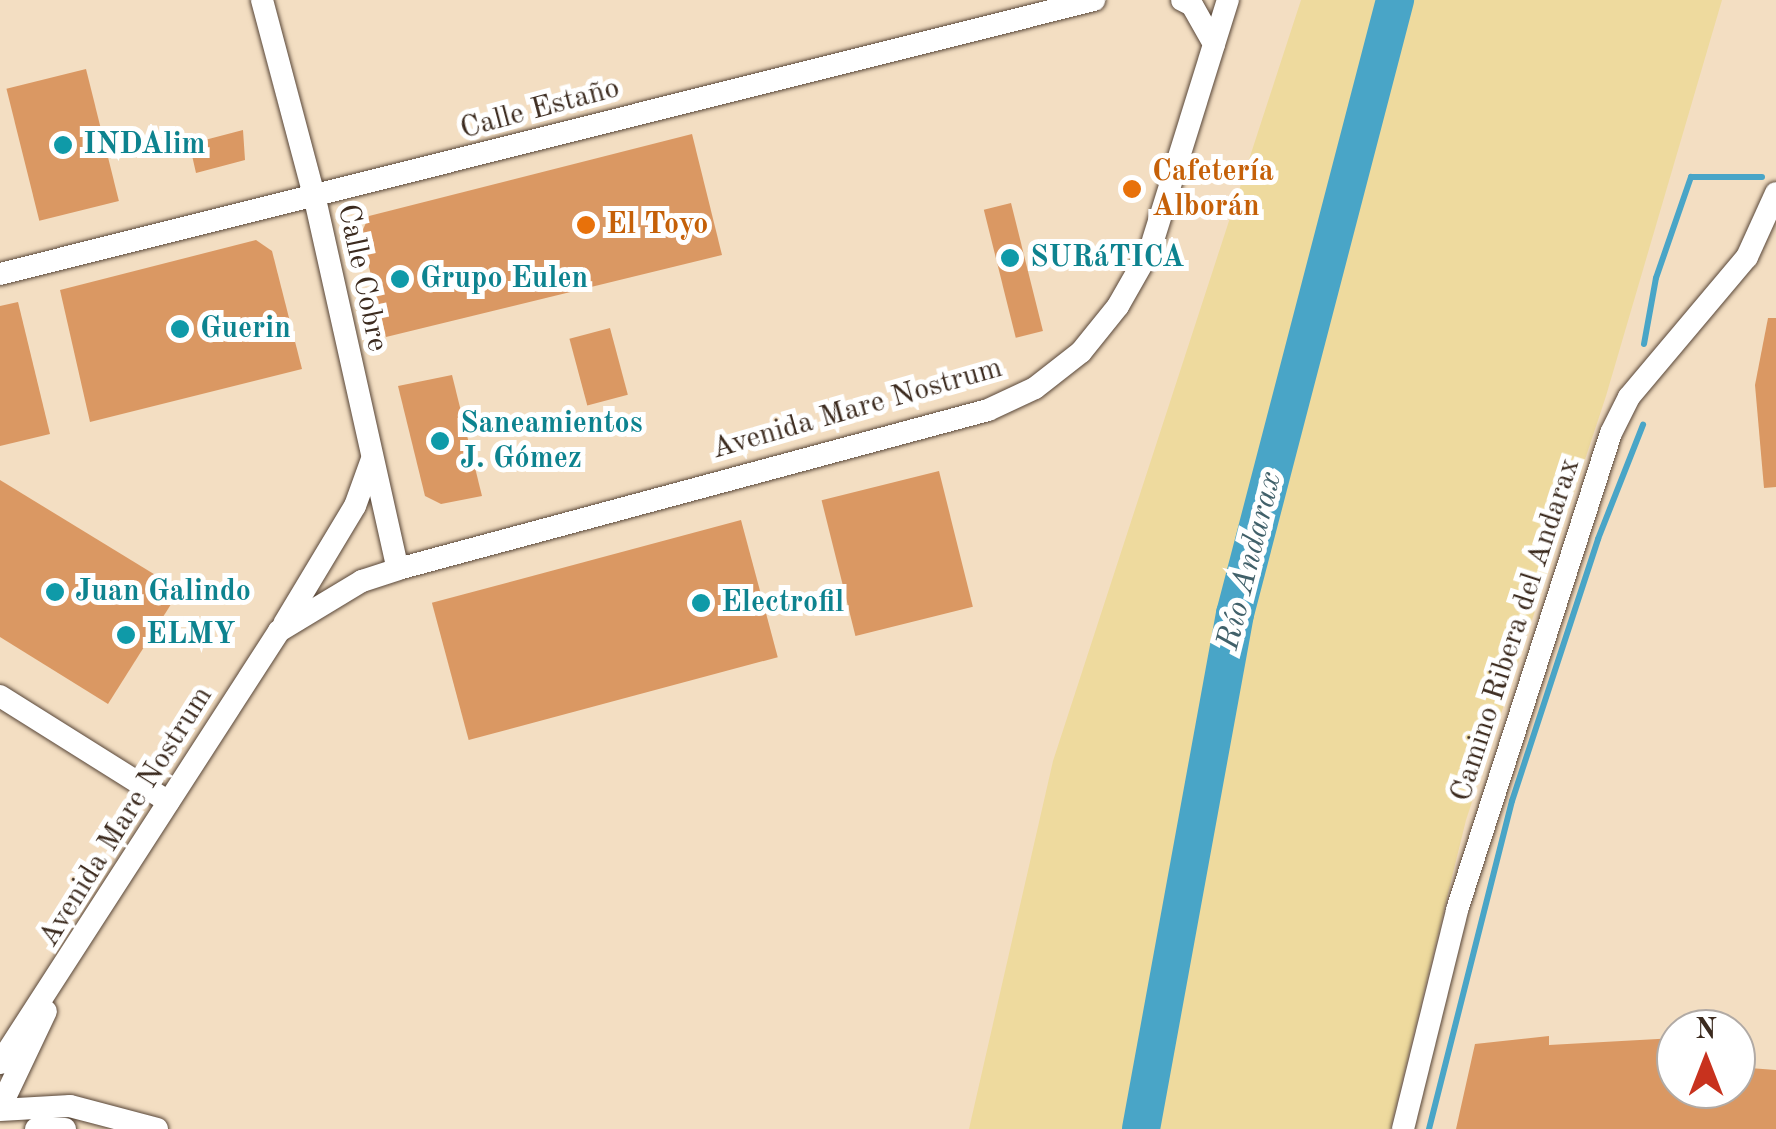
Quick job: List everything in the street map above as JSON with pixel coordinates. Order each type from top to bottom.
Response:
[{"type":"street","name":"Calle Cobre","points":[[262,0],[315,199],[398,569]]},
{"type":"street","name":"Calle Estaño","points":[[0,274],[315,199],[1094,0]]},
{"type":"street","points":[[1182,0],[1214,44]]},
{"type":"street","name":"Avenida Mare Nostrum","points":[[279,632],[362,581],[398,569],[988,410],[1035,388],[1081,352],[1118,306],[1150,250],[1228,0]]},
{"type":"street","name":"Camino Ribera del Andarax","points":[[1403,1129],[1457,910],[1612,433],[1629,397],[1747,257],[1776,194]]},
{"type":"street","name":"Avenida Mare Nostrum","points":[[0,1064],[279,632],[355,506],[373,456]]},
{"type":"street","points":[[0,696],[169,802]]},
{"type":"street","name":"Avenida Mare Nostrum","points":[[0,1109],[55,984]]},
{"type":"street","points":[[0,1109],[70,1106],[151,1128]]},
{"type":"street","points":[[36,1129],[66,1129]]},
{"type":"sand","points":[[1301,0],[1722,0],[1606,396],[1466,820],[1390,1129],[969,1129],[1053,761]]},
{"type":"building","name":"INDAlim","points":[[86,69],[119,201],[39,221],[6,89]]},
{"type":"building","points":[[243,130],[245,160],[196,173],[191,151],[203,148],[201,141]]},
{"type":"building","points":[[692,134],[722,255],[386,337],[361,234],[369,216]]},
{"type":"building","name":"SURáTICA","points":[[1011,203],[1043,331],[1016,338],[984,210]]},
{"type":"building","name":"Guerin","points":[[256,240],[272,251],[302,369],[90,422],[60,290]]},
{"type":"building","points":[[18,302],[50,434],[0,446],[0,306]]},
{"type":"building","points":[[1768,318],[1776,318],[1776,487],[1764,488],[1755,385]]},
{"type":"building","points":[[610,328],[628,395],[587,406],[569,339]]},
{"type":"building","name":"Saneamientos J. Gómez","points":[[452,375],[482,496],[441,504],[425,496],[398,386]]},
{"type":"building","points":[[939,471],[973,607],[855,636],[822,500]]},
{"type":"building","points":[[0,480],[180,590],[108,704],[0,637]]},
{"type":"building","points":[[741,520],[778,657],[469,740],[432,603]]},
{"type":"building","points":[[1549,1036],[1549,1045],[1656,1039],[1656,1109],[1756,1109],[1756,1068],[1776,1070],[1776,1129],[1456,1129],[1475,1044]]},
{"type":"waterway","name":"Río Andarax","points":[[1141,1129],[1235,614],[1395,0]]},
{"type":"waterway","points":[[1644,344],[1656,278],[1691,177],[1762,177]]},
{"type":"waterway","points":[[1429,1129],[1512,801],[1598,539],[1643,425]]},
{"type":"place","name":"INDAlim","points":[[63,145]]},
{"type":"place","name":"Cafetería Alborán","points":[[1132,189]]},
{"type":"place","name":"El Toyo","points":[[586,225]]},
{"type":"place","name":"SURáTICA","points":[[1010,258]]},
{"type":"place","name":"Grupo Eulen","points":[[400,279]]},
{"type":"place","name":"Guerin","points":[[180,329]]},
{"type":"place","name":"Saneamientos J. Gómez","points":[[440,441]]},
{"type":"place","name":"Juan Galindo","points":[[55,592]]},
{"type":"place","name":"Electrofil","points":[[701,603]]},
{"type":"place","name":"ELMY","points":[[126,635]]}]
